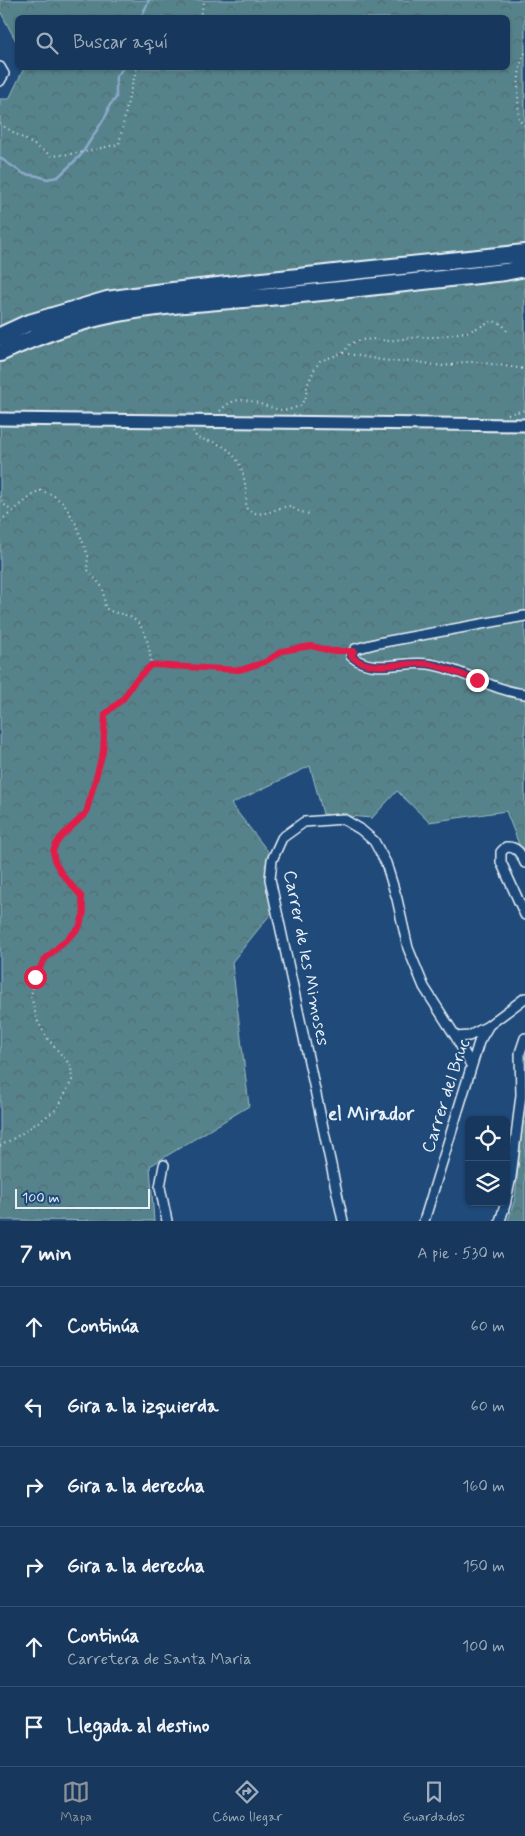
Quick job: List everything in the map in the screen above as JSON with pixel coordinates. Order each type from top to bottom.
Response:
[{"type":"highway","points":[[0,336],[26,324],[107,300],[155,293],[525,253]]},
{"type":"highway","points":[[0,353],[32,338],[74,324],[115,314],[160,307],[352,289],[505,272],[525,268]]},
{"type":"street","points":[[0,67],[4,74],[0,81]]},
{"type":"street","points":[[0,419],[525,425]]},
{"type":"street","points":[[525,616],[378,642],[355,649],[351,656],[359,663],[371,666],[414,662],[431,664],[496,688],[525,694]]},
{"type":"street","name":"Carrer de les Mimoses","points":[[344,1221],[270,879],[272,860],[282,838],[304,822],[343,820],[360,829],[374,841],[386,862],[397,898],[408,948],[424,987],[456,1037],[471,1065]]},
{"type":"street","points":[[525,863],[522,855],[514,847],[506,847],[500,852],[501,862],[525,915]]},
{"type":"street","name":"Carrer del Bruc","points":[[424,1221],[479,1042],[489,1025],[525,998]]},
{"type":"street","points":[[456,1037],[469,1036],[489,1025]]},
{"type":"street","points":[[510,1171],[520,1096],[520,1053],[525,1038]]},
{"type":"street","points":[[164,1166],[160,1187],[167,1221]]},
{"type":"street","points":[[500,1221],[504,1206]]},
{"type":"path","points":[[200,15],[205,0]]},
{"type":"path","points":[[525,53],[522,59],[518,91],[519,120],[525,126]]},
{"type":"path","points":[[0,124],[52,156],[84,152],[119,144],[136,70]]},
{"type":"path","points":[[343,353],[350,344],[361,340],[387,341],[437,337],[470,331],[493,321],[502,324],[507,331]]},
{"type":"path","points":[[214,422],[226,404],[236,400],[250,400],[285,410],[300,406],[306,397],[307,386],[314,370],[320,361],[343,353],[382,360],[414,361],[441,366],[463,362],[477,362],[525,369]]},
{"type":"path","points":[[192,422],[194,434],[197,438],[224,446],[235,457],[244,477],[246,508],[252,514],[266,513],[276,508],[288,506],[309,514]]},
{"type":"path","points":[[0,520],[39,490],[53,495],[64,504],[80,534],[88,556],[87,569],[103,588],[105,608],[114,614],[128,616],[136,621],[143,630],[151,653],[151,665],[134,682],[123,699],[105,714],[103,752],[86,813],[62,836],[53,851],[55,862],[62,874],[81,896],[84,912],[79,928],[44,960],[35,977],[31,996],[37,1020],[47,1038],[71,1066],[72,1080],[57,1109],[0,1146]]},
{"type":"path","points":[[0,496],[8,509],[13,511]]},
{"type":"path","points":[[151,665],[240,670],[265,662],[282,651],[311,646],[331,651],[354,651]]},
{"type":"green space","points":[[0,0],[525,0],[525,860],[506,811],[429,822],[397,791],[372,818],[323,814],[310,766],[231,804],[270,854],[265,866],[273,911],[232,962],[249,1106],[150,1166],[154,1221],[0,1220],[0,99],[9,99],[23,70],[510,70],[510,15],[15,15],[15,39],[0,11]]},
{"type":"green space","points":[[525,1101],[525,1221],[508,1221],[515,1198]]},
{"type":"waterway","points":[[142,15],[149,0]]},
{"type":"waterway","points":[[0,158],[24,174],[47,179],[58,177],[81,155],[107,114],[109,106],[116,98],[116,77],[121,70]]},
{"type":"district","name":"el Mirador","points":[[371,1114]]},
{"type":"route","points":[[35,977],[44,960],[66,942],[79,928],[84,912],[81,896],[70,886],[62,874],[55,862],[53,851],[62,836],[86,813],[103,752],[105,714],[123,699],[134,682],[151,665],[240,670],[265,662],[282,651],[311,646],[331,651],[354,651],[351,656],[359,663],[371,666],[414,662],[431,664],[477,680]]}]
